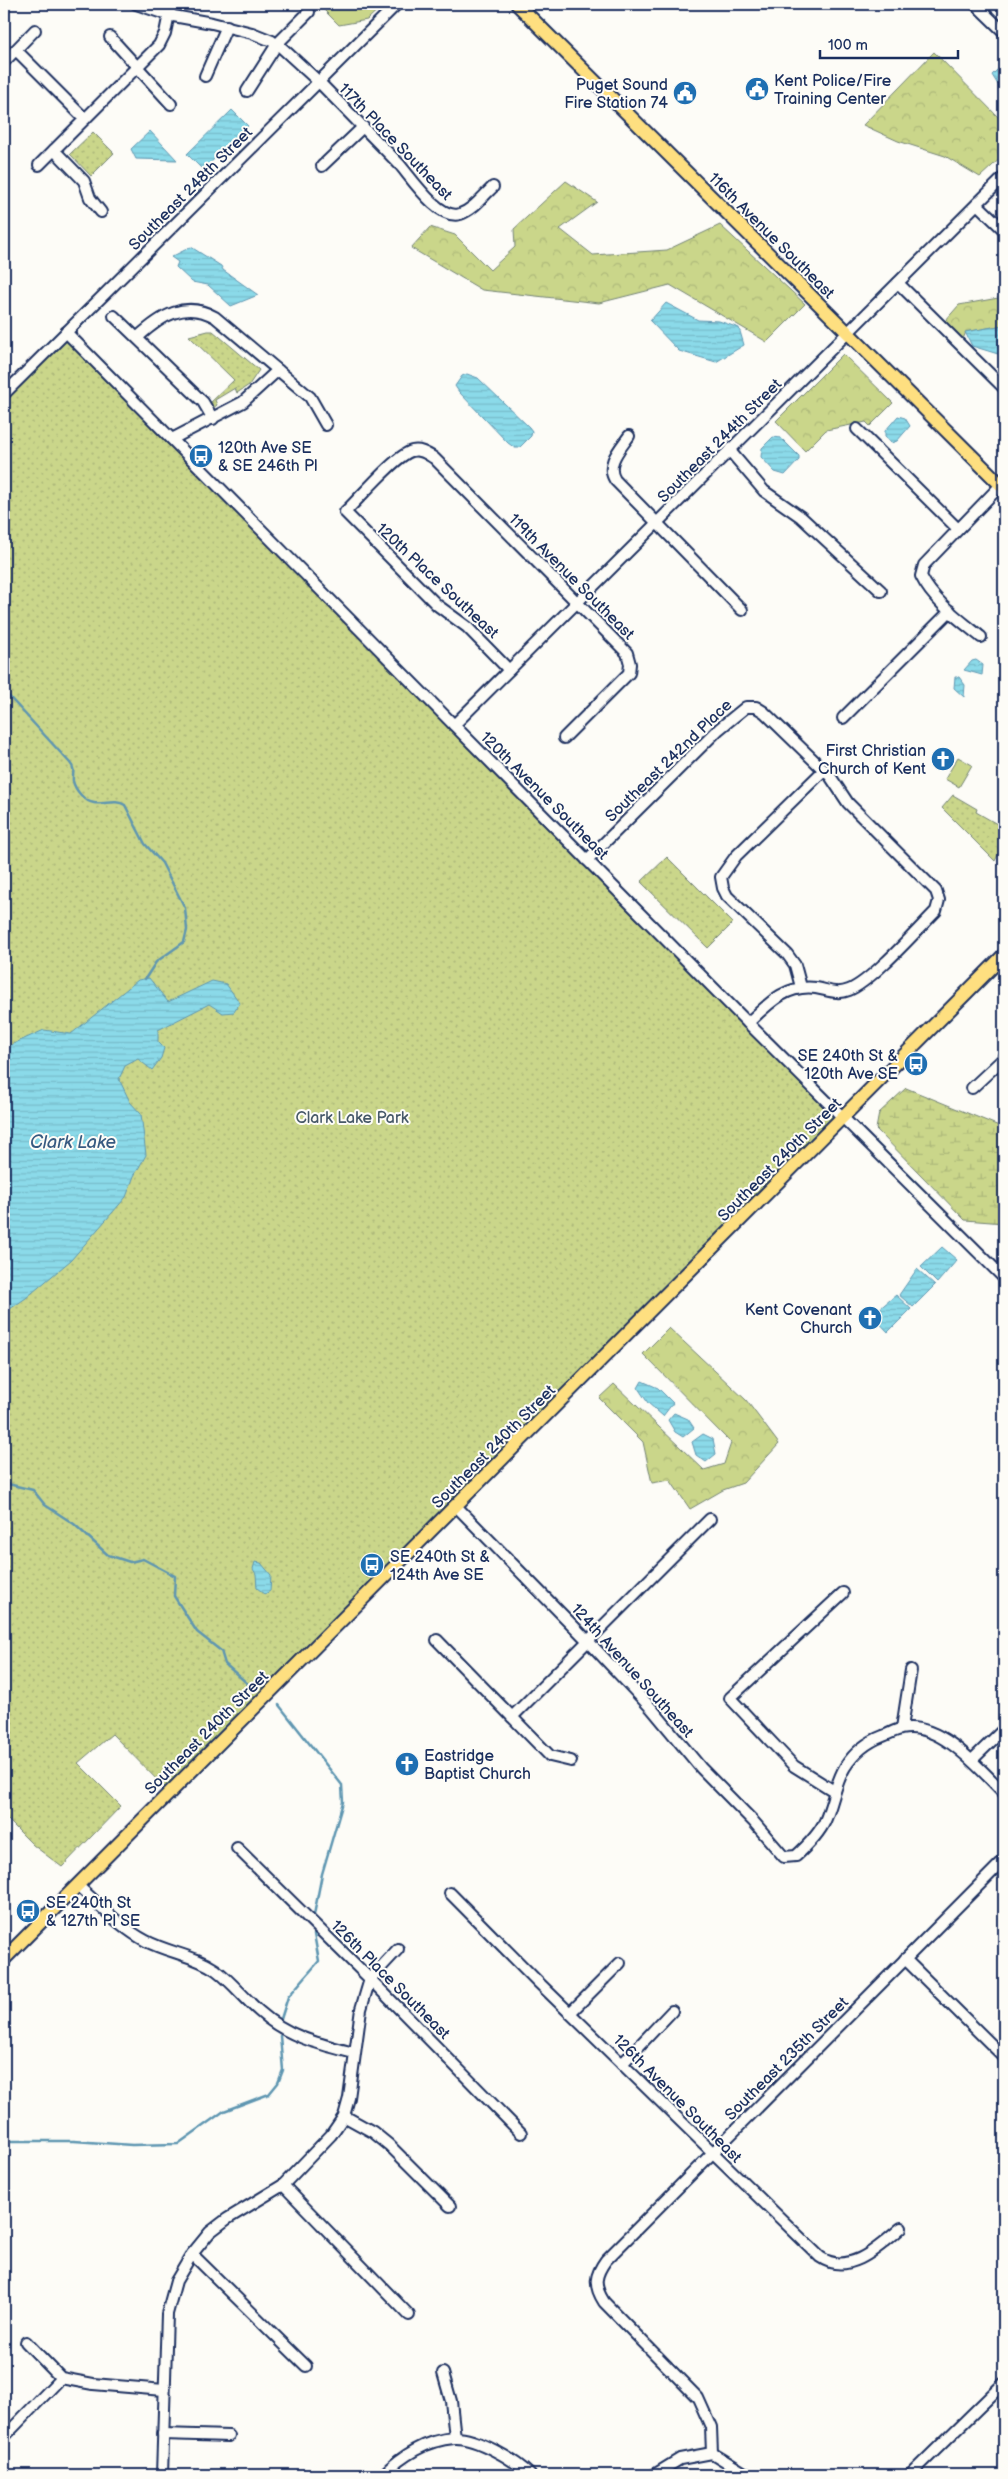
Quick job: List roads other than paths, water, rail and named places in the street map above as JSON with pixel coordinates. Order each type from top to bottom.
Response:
[{"type":"main road","name":"116th Avenue Southeast","points":[[517,4],[1003,487]]},
{"type":"main road","name":"Southeast 240th Street","points":[[4,1959],[1004,955]]},
{"type":"street","name":"117th Place Southeast","points":[[136,4],[168,16],[227,26],[252,33],[277,44],[319,82],[444,213],[454,215],[469,210],[493,187]]},
{"type":"street","points":[[39,165],[159,45],[165,33],[171,4]]},
{"type":"street","name":"Southeast 248th Street","points":[[4,394],[397,4]]},
{"type":"street","points":[[975,4],[1004,32]]},
{"type":"street","points":[[247,91],[277,44],[309,12]]},
{"type":"street","points":[[205,76],[227,26]]},
{"type":"street","points":[[4,62],[36,30]]},
{"type":"street","points":[[110,37],[171,104]]},
{"type":"street","points":[[16,50],[85,119]]},
{"type":"street","points":[[322,166],[363,127]]},
{"type":"street","points":[[54,150],[84,181],[90,198],[100,212]]},
{"type":"street","name":"Southeast 244th Street","points":[[454,725],[1004,177]]},
{"type":"street","points":[[977,204],[1004,230]]},
{"type":"street","points":[[898,283],[1004,388]]},
{"type":"street","points":[[138,337],[155,322],[191,308],[203,310],[215,317],[310,397],[326,425]]},
{"type":"street","points":[[114,316],[138,337],[202,402],[212,419]]},
{"type":"street","name":"120th Avenue Southeast","points":[[66,332],[587,860],[1004,1278]]},
{"type":"street","points":[[172,439],[243,402],[278,370]]},
{"type":"street","points":[[857,429],[958,529]]},
{"type":"street","points":[[628,436],[610,469],[618,485],[742,610]]},
{"type":"street","points":[[730,450],[764,491],[801,517],[880,591]]},
{"type":"street","name":"119th Avenue Southeast","points":[[346,512],[396,461],[412,451],[423,451],[434,458],[578,602],[627,653],[630,664],[628,673],[564,738]]},
{"type":"street","points":[[981,638],[950,611],[926,586],[921,576],[924,565],[958,529],[1003,487]]},
{"type":"street","name":"120th Place Southeast","points":[[346,512],[437,605],[467,627],[509,670]]},
{"type":"street","points":[[843,718],[950,611]]},
{"type":"street","name":"Southeast 242nd Place","points":[[587,860],[739,711],[756,707],[764,712],[824,770]]},
{"type":"street","points":[[748,1022],[771,1000],[790,990],[801,987],[841,993],[862,984],[936,911],[940,900],[936,891],[848,803],[837,784],[824,770],[736,856],[721,877],[727,896],[787,954],[795,965],[801,987]]},
{"type":"street","points":[[972,1088],[1004,1058]]},
{"type":"street","name":"124th Avenue Southeast","points":[[456,1506],[652,1709],[701,1768],[753,1821],[784,1857],[796,1856],[817,1834],[825,1821],[834,1790]]},
{"type":"street","points":[[512,1717],[710,1519]]},
{"type":"street","points":[[843,1594],[730,1698],[794,1766],[834,1790],[845,1767],[857,1752],[874,1740],[902,1728],[926,1730],[944,1739],[972,1760],[1004,1793]]},
{"type":"street","points":[[437,1640],[550,1756],[571,1762]]},
{"type":"street","points":[[902,1728],[911,1670]]},
{"type":"street","points":[[972,1760],[1004,1729]]},
{"type":"street","name":"126th Place Southeast","points":[[237,1848],[522,2133]]},
{"type":"street","name":"Southeast 235th Street","points":[[712,2453],[711,2427],[698,2398],[610,2310],[598,2292],[595,2281],[598,2271],[606,2260],[1004,1860]]},
{"type":"street","points":[[78,1886],[128,1929],[146,1941],[193,1957],[217,1971],[259,2012],[288,2034],[312,2043],[354,2053]]},
{"type":"street","name":"126th Avenue Southeast","points":[[450,1893],[713,2154],[820,2257],[832,2264],[846,2263],[867,2255],[901,2228]]},
{"type":"street","points":[[162,2475],[167,2314],[171,2292],[192,2254],[210,2232],[226,2219],[283,2185],[331,2135],[344,2116],[353,2076],[354,2053],[361,2009],[370,1979],[398,1949]]},
{"type":"street","points":[[905,1959],[1004,2057]]},
{"type":"street","points":[[570,2013],[620,1964]]},
{"type":"street","points":[[622,2064],[672,2011]]},
{"type":"street","points":[[344,2116],[384,2140],[450,2206]]},
{"type":"street","points":[[283,2185],[409,2315]]},
{"type":"street","points":[[192,2254],[306,2366]]},
{"type":"street","points":[[26,2342],[61,2378],[93,2384],[164,2390]]},
{"type":"street","points":[[443,2374],[451,2401],[455,2438]]},
{"type":"street","points":[[4,2437],[61,2378]]},
{"type":"street","points":[[910,2475],[1004,2383]]},
{"type":"street","points":[[163,2434],[229,2436]]},
{"type":"street","points":[[383,2475],[403,2456],[426,2445],[455,2438],[484,2446],[508,2457],[530,2475]]},
{"type":"street","points":[[654,2475],[680,2459],[712,2453],[748,2475]]},
{"type":"water","points":[[1004,63],[1004,91],[992,75]]},
{"type":"water","points":[[232,110],[248,126],[203,170],[187,154]]},
{"type":"water","points":[[150,131],[177,160],[136,159],[131,149]]},
{"type":"water","points":[[191,247],[221,266],[223,270],[258,295],[231,306],[208,285],[192,282],[176,267],[178,262],[171,257]]},
{"type":"water","points":[[666,303],[698,320],[719,321],[739,328],[744,345],[716,362],[679,351],[650,321]]},
{"type":"water","points":[[1004,325],[1004,349],[998,354],[972,346],[965,332]]},
{"type":"water","points":[[467,374],[478,378],[532,431],[531,436],[519,448],[515,448],[508,443],[459,392],[455,386],[462,376]]},
{"type":"water","points":[[898,416],[905,418],[910,426],[897,441],[891,443],[885,436],[885,431]]},
{"type":"water","points":[[773,437],[781,438],[799,456],[799,460],[785,475],[775,472],[761,457],[762,448]]},
{"type":"water","points":[[976,660],[983,665],[982,675],[964,670],[972,661]]},
{"type":"water","points":[[955,677],[959,677],[965,685],[964,697],[954,688]]},
{"type":"water","name":"Clark Lake","points":[[149,978],[168,1002],[212,981],[226,984],[240,1003],[234,1012],[223,1013],[209,1004],[158,1030],[158,1042],[164,1048],[161,1058],[152,1070],[138,1059],[125,1066],[119,1079],[130,1102],[141,1114],[146,1155],[134,1176],[126,1197],[71,1260],[26,1298],[4,1313],[4,1048],[44,1030],[71,1034],[138,980]]},
{"type":"water","points":[[942,1247],[957,1260],[937,1283],[921,1267]]},
{"type":"water","points":[[917,1269],[935,1285],[913,1307],[899,1295]]},
{"type":"water","points":[[896,1295],[911,1309],[888,1332],[872,1315]]},
{"type":"water","points":[[642,1381],[658,1388],[673,1403],[663,1416],[648,1403],[638,1388]]},
{"type":"water","points":[[674,1413],[688,1419],[694,1428],[683,1437],[675,1432],[668,1420]]},
{"type":"water","points":[[703,1434],[713,1439],[716,1454],[706,1462],[696,1455],[692,1442]]},
{"type":"water","points":[[255,1562],[261,1563],[271,1575],[270,1591],[265,1594],[257,1588],[256,1574],[253,1569]]},
{"type":"waterway","points":[[4,691],[72,765],[74,784],[84,798],[94,803],[118,802],[125,805],[145,844],[162,863],[185,908],[187,930],[184,942],[156,962],[145,979]]},
{"type":"waterway","points":[[4,1483],[33,1490],[45,1505],[74,1524],[108,1555],[130,1562],[143,1559],[175,1576],[174,1596],[197,1632],[221,1651],[225,1664],[248,1684]]},
{"type":"waterway","points":[[279,1705],[342,1785],[343,1802],[322,1874],[314,1915]]},
{"type":"waterway","points":[[281,2019],[288,1997],[319,1961],[314,1934]]},
{"type":"waterway","points":[[4,2141],[74,2141],[132,2145],[178,2144],[224,2111],[269,2094],[278,2083],[283,2070],[280,2036]]},
{"type":"place","name":"Kent Police/Fire Training Center","points":[[757,89]]},
{"type":"place","name":"Puget Sound Fire Station 74","points":[[685,93]]},
{"type":"place","name":"120th Ave SE & SE 246th Pl","points":[[201,456]]},
{"type":"place","name":"First Christian Church of Kent","points":[[943,759]]},
{"type":"place","name":"SE 240th St & 120th Ave SE","points":[[916,1064]]},
{"type":"place","name":"Kent Covenant Church","points":[[870,1318]]},
{"type":"place","name":"SE 240th St & 124th Ave SE","points":[[372,1565]]},
{"type":"place","name":"Eastridge Baptist Church","points":[[407,1764]]},
{"type":"place","name":"SE 240th St & 127th Pl SE","points":[[28,1911]]},
{"type":"park label","name":"Clark Lake Park","points":[[352,1117]]}]
